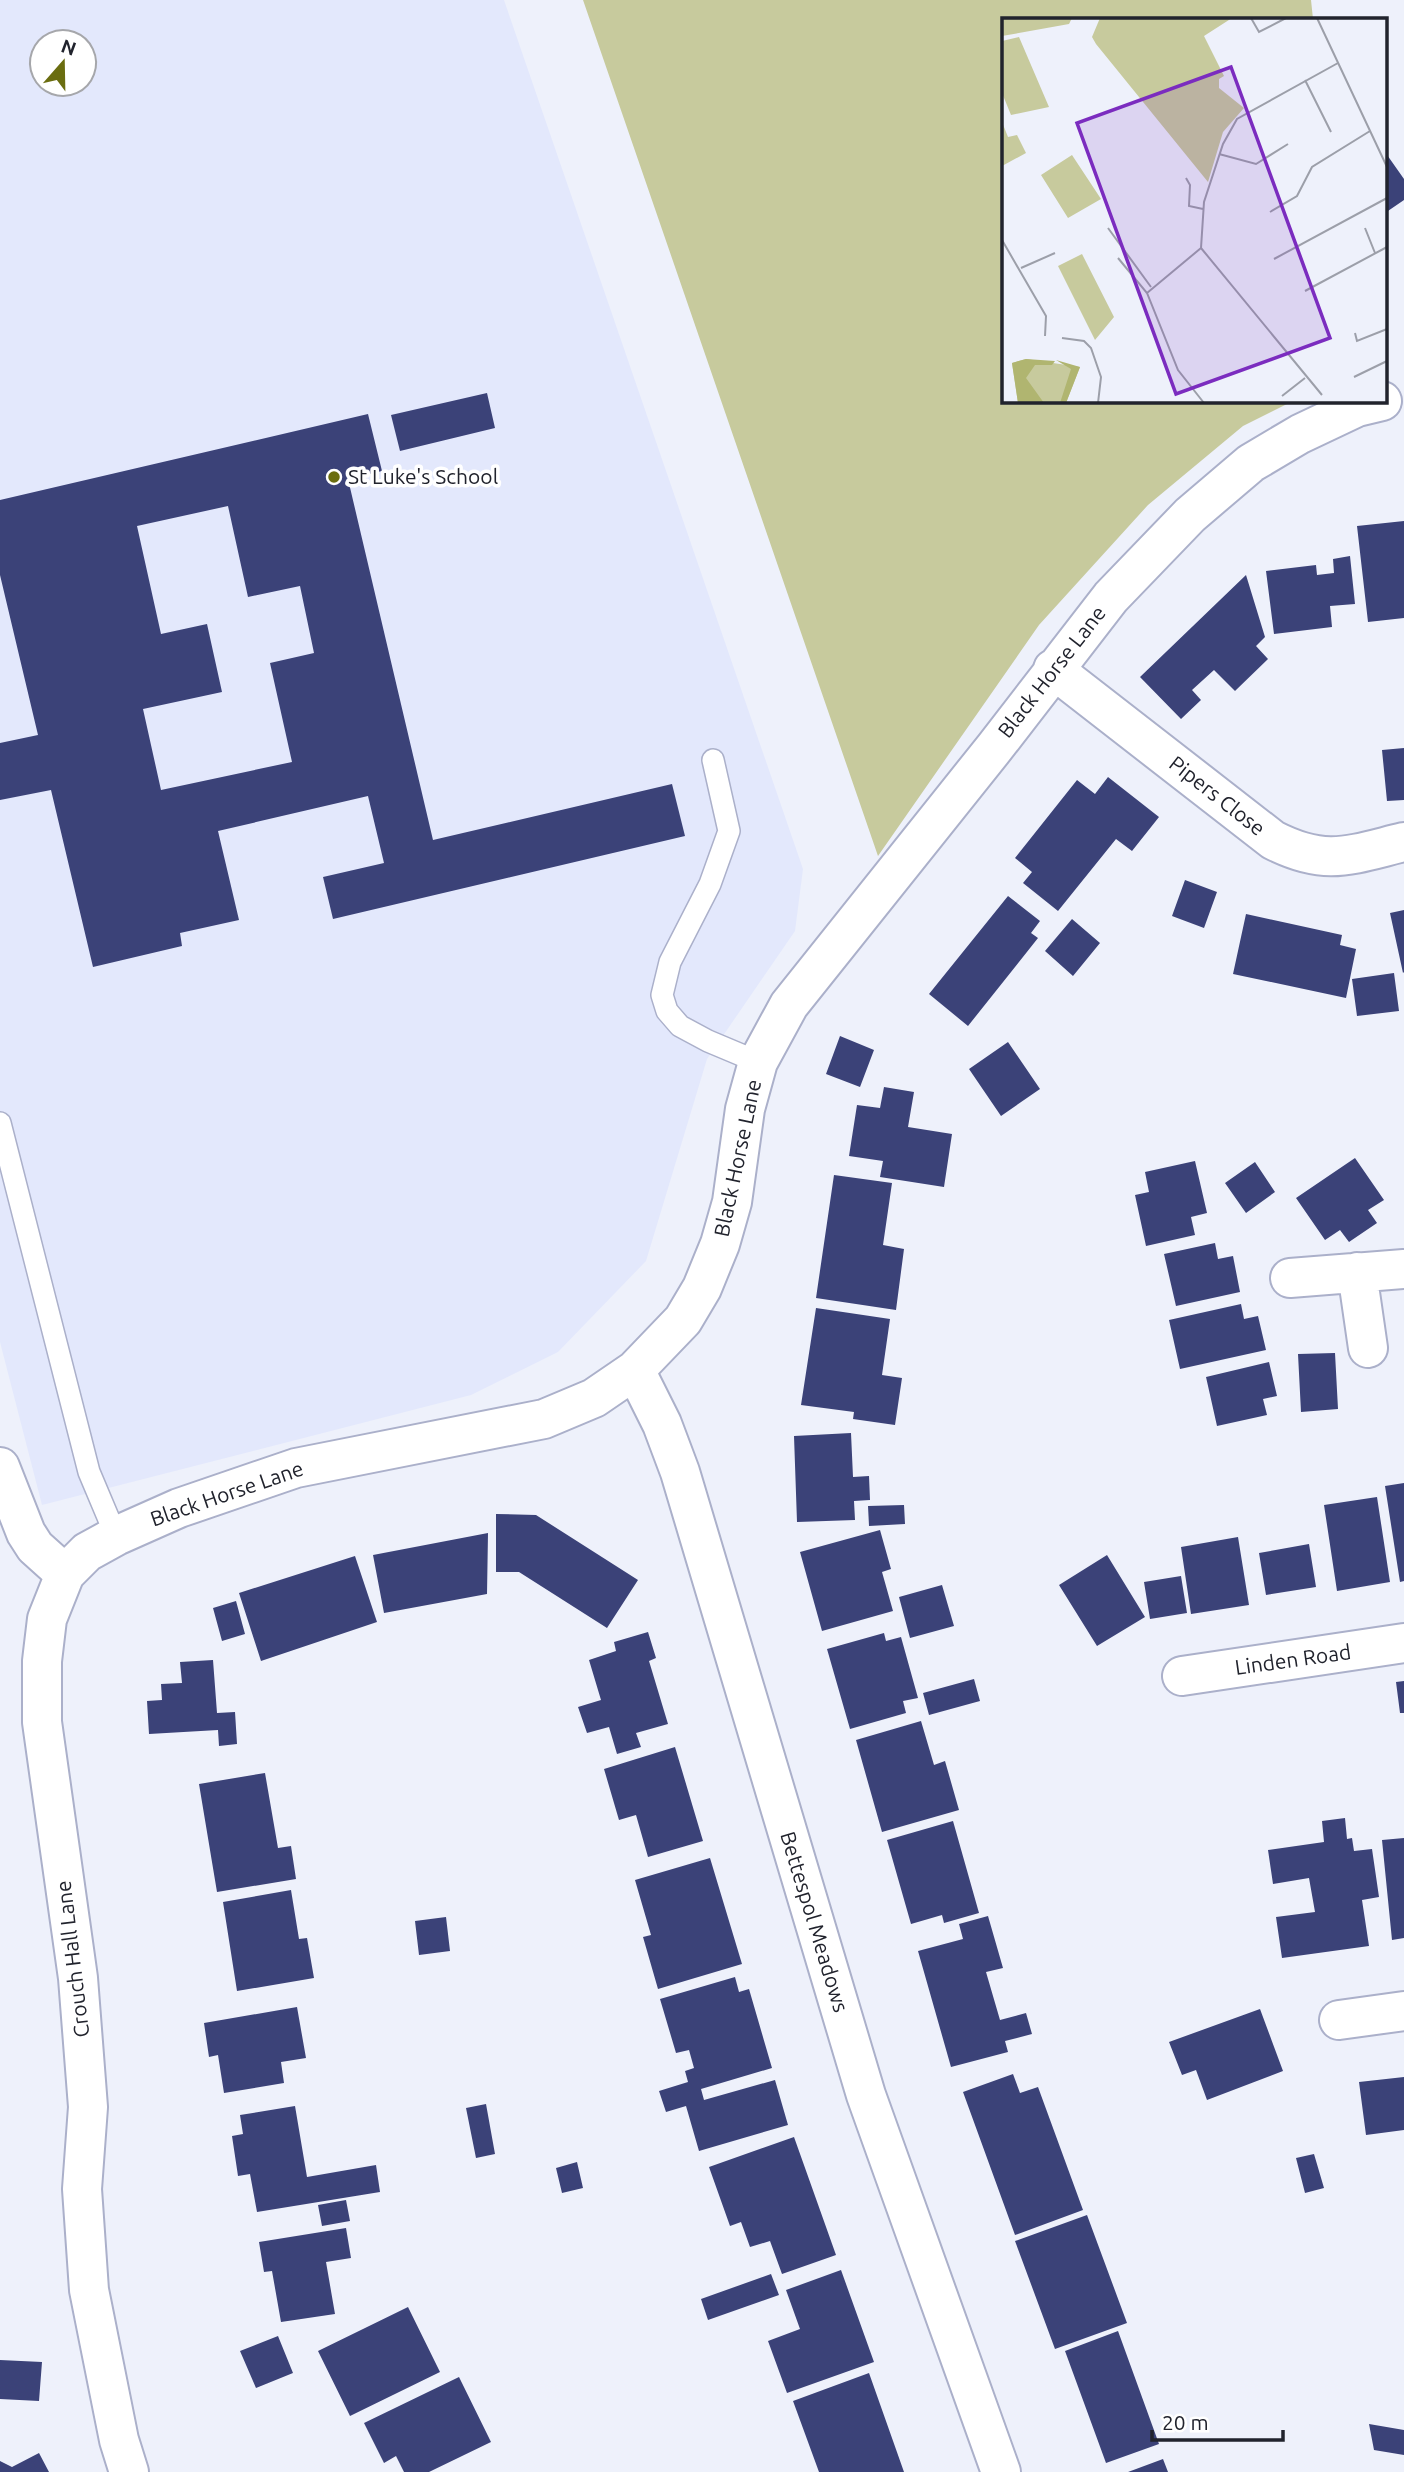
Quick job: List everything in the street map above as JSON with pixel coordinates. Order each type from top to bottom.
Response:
[{"type":"street","name":"Black Horse Lane","points":[[1386,400],[1404,397]]},
{"type":"street","name":"Black Horse Lane","points":[[65,1574],[88,1552],[116,1536],[179,1508],[296,1468],[544,1419],[594,1398],[635,1370],[683,1320],[702,1287],[720,1244],[733,1202],[745,1108],[758,1062],[789,1005],[1111,597],[1190,515],[1251,463],[1300,434],[1357,407],[1376,402]]},
{"type":"street","name":"Pipers Close","points":[[1053,669],[1273,841],[1297,852],[1341,857],[1404,842]]},
{"type":"street","points":[[1290,1278],[1404,1269]]},
{"type":"street","points":[[1357,1272],[1368,1348]]},
{"type":"street","name":"Bettespol Meadows","points":[[635,1370],[662,1424],[680,1472],[866,2095],[1001,2472]]},
{"type":"street","points":[[0,1467],[26,1533],[35,1547],[65,1574]]},
{"type":"street","name":"Crouch Hall Lane","points":[[65,1574],[47,1619],[42,1661],[41,1722],[78,1978],[88,2108],[82,2189],[89,2290],[119,2440],[129,2472]]},
{"type":"street","name":"Linden Road","points":[[1182,1676],[1404,1643]]},
{"type":"street","points":[[1339,2020],[1404,2011]]},
{"type":"lane","points":[[713,760],[729,831],[710,884],[670,961],[662,995],[667,1011],[680,1026],[758,1062]]},
{"type":"lane","points":[[0,1123],[89,1472],[116,1536]]},
{"type":"shaded area","name":"St Luke's School","points":[[0,0],[504,0],[803,869],[795,931],[707,1059],[646,1261],[558,1352],[471,1395],[42,1505],[0,1342]]},
{"type":"green space","points":[[583,0],[1311,0],[1313,18],[1002,18],[1002,402],[1291,402],[1243,426],[1148,505],[1039,625],[878,856]]},
{"type":"building","points":[[1386,153],[1404,179],[1404,200],[1386,212]]},
{"type":"building","points":[[487,393],[495,428],[400,451],[391,415]]},
{"type":"building","points":[[368,414],[382,471],[348,479],[433,840],[672,784],[685,836],[333,919],[323,877],[384,863],[368,796],[218,831],[239,920],[180,933],[182,946],[93,967],[51,790],[0,800],[0,743],[38,735],[0,575],[0,500]],"holes":[[[228,506],[248,597],[300,586],[314,653],[270,663],[292,762],[161,790],[143,709],[222,692],[207,624],[161,634],[137,526]]]},
{"type":"building","points":[[1404,521],[1404,618],[1368,622],[1357,526]]},
{"type":"building","points":[[1350,556],[1355,604],[1330,606],[1332,627],[1274,634],[1266,571],[1316,565],[1317,575],[1334,573],[1333,559]]},
{"type":"building","points":[[1246,575],[1265,637],[1256,646],[1268,659],[1235,691],[1214,670],[1192,690],[1201,700],[1181,719],[1140,677]]},
{"type":"building","points":[[1404,748],[1404,800],[1387,801],[1382,750]]},
{"type":"building","points":[[1108,777],[1159,817],[1132,851],[1116,839],[1058,911],[1023,883],[1032,872],[1015,858],[1077,780],[1095,794]]},
{"type":"building","points":[[1185,880],[1217,892],[1204,928],[1172,916]]},
{"type":"building","points":[[1008,896],[1040,921],[1031,933],[1038,938],[968,1026],[929,994]]},
{"type":"building","points":[[1404,910],[1404,972],[1403,973],[1390,913]]},
{"type":"building","points":[[1246,914],[1342,935],[1340,945],[1356,949],[1346,998],[1233,974]]},
{"type":"building","points":[[1072,919],[1100,943],[1073,976],[1045,951]]},
{"type":"building","points":[[1394,973],[1399,1011],[1357,1016],[1352,979]]},
{"type":"building","points":[[840,1036],[874,1050],[860,1087],[826,1074]]},
{"type":"building","points":[[1008,1042],[1040,1089],[1001,1116],[969,1069]]},
{"type":"building","points":[[884,1087],[914,1092],[908,1127],[952,1134],[944,1187],[880,1177],[883,1161],[849,1156],[857,1105],[880,1108]]},
{"type":"building","points":[[1355,1158],[1384,1200],[1368,1210],[1377,1223],[1349,1242],[1340,1230],[1325,1240],[1296,1198]]},
{"type":"building","points":[[1195,1161],[1207,1213],[1191,1217],[1195,1235],[1146,1246],[1135,1195],[1149,1192],[1145,1172]]},
{"type":"building","points":[[1255,1162],[1275,1192],[1246,1213],[1225,1183]]},
{"type":"building","points":[[834,1175],[892,1183],[883,1245],[904,1249],[896,1310],[816,1298]]},
{"type":"building","points":[[1215,1243],[1218,1259],[1233,1256],[1240,1292],[1176,1306],[1164,1254]]},
{"type":"building","points":[[1241,1304],[1244,1319],[1258,1316],[1266,1350],[1180,1369],[1169,1320]]},
{"type":"building","points":[[816,1308],[890,1319],[882,1375],[902,1378],[895,1425],[853,1419],[854,1412],[801,1405]]},
{"type":"building","points":[[1335,1353],[1338,1409],[1301,1412],[1298,1354]]},
{"type":"building","points":[[1269,1362],[1277,1396],[1263,1399],[1267,1415],[1217,1426],[1206,1377]]},
{"type":"building","points":[[851,1433],[853,1477],[869,1476],[870,1500],[854,1501],[855,1520],[797,1522],[794,1436]]},
{"type":"building","points":[[1404,1483],[1404,1581],[1400,1582],[1385,1486]]},
{"type":"building","points":[[1377,1497],[1390,1582],[1337,1591],[1324,1505]]},
{"type":"building","points":[[904,1505],[905,1524],[869,1526],[868,1506]]},
{"type":"building","points":[[496,1514],[536,1515],[638,1580],[607,1628],[519,1572],[496,1572]]},
{"type":"building","points":[[880,1530],[891,1569],[882,1572],[893,1611],[822,1631],[800,1552]]},
{"type":"building","points":[[488,1533],[487,1594],[384,1613],[373,1555]]},
{"type":"building","points":[[1238,1537],[1249,1605],[1191,1614],[1181,1547]]},
{"type":"building","points":[[1309,1544],[1316,1587],[1266,1595],[1259,1553]]},
{"type":"building","points":[[1107,1555],[1145,1617],[1097,1646],[1059,1585]]},
{"type":"building","points":[[355,1556],[377,1622],[261,1661],[239,1593]]},
{"type":"building","points":[[1181,1576],[1187,1613],[1150,1619],[1144,1582]]},
{"type":"building","points":[[942,1585],[954,1626],[910,1638],[899,1597]]},
{"type":"building","points":[[236,1601],[245,1634],[222,1641],[213,1608]]},
{"type":"building","points":[[648,1632],[656,1658],[649,1661],[668,1724],[636,1733],[641,1747],[617,1754],[609,1727],[587,1733],[578,1707],[601,1700],[589,1660],[616,1651],[614,1642]]},
{"type":"building","points":[[884,1633],[886,1641],[901,1637],[918,1698],[903,1701],[906,1713],[850,1729],[827,1649]]},
{"type":"building","points":[[213,1660],[217,1713],[235,1712],[237,1744],[219,1746],[218,1730],[149,1734],[147,1701],[162,1700],[161,1684],[182,1683],[180,1662]]},
{"type":"building","points":[[974,1679],[980,1701],[929,1715],[923,1693]]},
{"type":"building","points":[[1404,1681],[1404,1713],[1400,1713],[1396,1682]]},
{"type":"building","points":[[921,1721],[934,1765],[945,1761],[959,1810],[882,1832],[856,1740]]},
{"type":"building","points":[[675,1747],[703,1841],[648,1857],[636,1815],[619,1820],[604,1769]]},
{"type":"building","points":[[265,1773],[278,1848],[291,1846],[296,1879],[217,1892],[199,1784]]},
{"type":"building","points":[[1345,1818],[1347,1839],[1352,1838],[1354,1851],[1372,1849],[1379,1897],[1362,1900],[1369,1946],[1282,1958],[1276,1917],[1315,1912],[1309,1878],[1273,1884],[1268,1850],[1324,1842],[1322,1821]]},
{"type":"building","points":[[953,1821],[979,1913],[944,1923],[942,1915],[911,1924],[887,1840]]},
{"type":"building","points":[[1404,1838],[1404,1938],[1392,1940],[1382,1840]]},
{"type":"building","points":[[710,1858],[742,1964],[658,1989],[643,1937],[651,1935],[635,1880]]},
{"type":"building","points":[[291,1890],[299,1939],[307,1938],[314,1978],[237,1991],[223,1902]]},
{"type":"building","points":[[988,1916],[1003,1968],[986,1972],[1000,2020],[1026,2013],[1032,2034],[1005,2041],[1008,2052],[951,2067],[918,1951],[963,1939],[959,1924]]},
{"type":"building","points":[[446,1917],[450,1951],[419,1955],[415,1921]]},
{"type":"building","points":[[735,1977],[739,1992],[749,1989],[772,2068],[701,2089],[704,2100],[775,2080],[788,2125],[699,2151],[686,2106],[666,2112],[659,2091],[688,2082],[685,2071],[694,2068],[689,2050],[676,2053],[660,1999]]},
{"type":"building","points":[[297,2007],[306,2058],[281,2062],[284,2083],[224,2093],[218,2055],[209,2057],[204,2023]]},
{"type":"building","points":[[1260,2009],[1283,2071],[1207,2100],[1196,2070],[1182,2075],[1169,2042]]},
{"type":"building","points":[[1013,2074],[1020,2093],[1038,2087],[1083,2210],[1015,2235],[963,2092]]},
{"type":"building","points":[[1404,2077],[1404,2130],[1366,2135],[1359,2082]]},
{"type":"building","points":[[486,2104],[495,2154],[476,2158],[466,2108]]},
{"type":"building","points":[[295,2106],[307,2177],[376,2165],[380,2192],[257,2212],[250,2174],[238,2176],[232,2136],[243,2134],[240,2115]]},
{"type":"building","points":[[794,2137],[836,2255],[782,2274],[770,2241],[750,2247],[741,2222],[730,2226],[709,2167]]},
{"type":"building","points":[[1314,2154],[1324,2188],[1305,2193],[1296,2158]]},
{"type":"building","points":[[577,2162],[583,2188],[562,2193],[556,2168]]},
{"type":"building","points":[[346,2200],[350,2221],[322,2226],[318,2205]]},
{"type":"building","points":[[1087,2215],[1127,2323],[1055,2349],[1015,2241]]},
{"type":"building","points":[[346,2228],[351,2258],[326,2262],[335,2314],[281,2322],[272,2271],[264,2272],[259,2242]]},
{"type":"building","points":[[841,2270],[874,2362],[787,2393],[768,2341],[800,2329],[786,2290]]},
{"type":"building","points":[[771,2274],[779,2295],[708,2320],[701,2299]]},
{"type":"building","points":[[408,2307],[440,2372],[350,2416],[318,2351]]},
{"type":"building","points":[[1118,2331],[1159,2444],[1106,2463],[1065,2351]]},
{"type":"building","points":[[278,2336],[293,2373],[256,2388],[240,2351]]},
{"type":"building","points":[[0,2360],[42,2362],[39,2401],[0,2399]]},
{"type":"building","points":[[869,2373],[904,2472],[819,2472],[793,2401]]},
{"type":"building","points":[[459,2377],[491,2442],[429,2472],[404,2472],[396,2456],[384,2463],[364,2423]]},
{"type":"building","points":[[1369,2424],[1404,2430],[1404,2455],[1374,2450]]},
{"type":"building","points":[[39,2453],[49,2472],[0,2472],[0,2461],[12,2467]]},
{"type":"building","points":[[1163,2459],[1168,2472],[1128,2472]]},
{"type":"place","name":"St Luke's School","points":[[334,477]]}]
